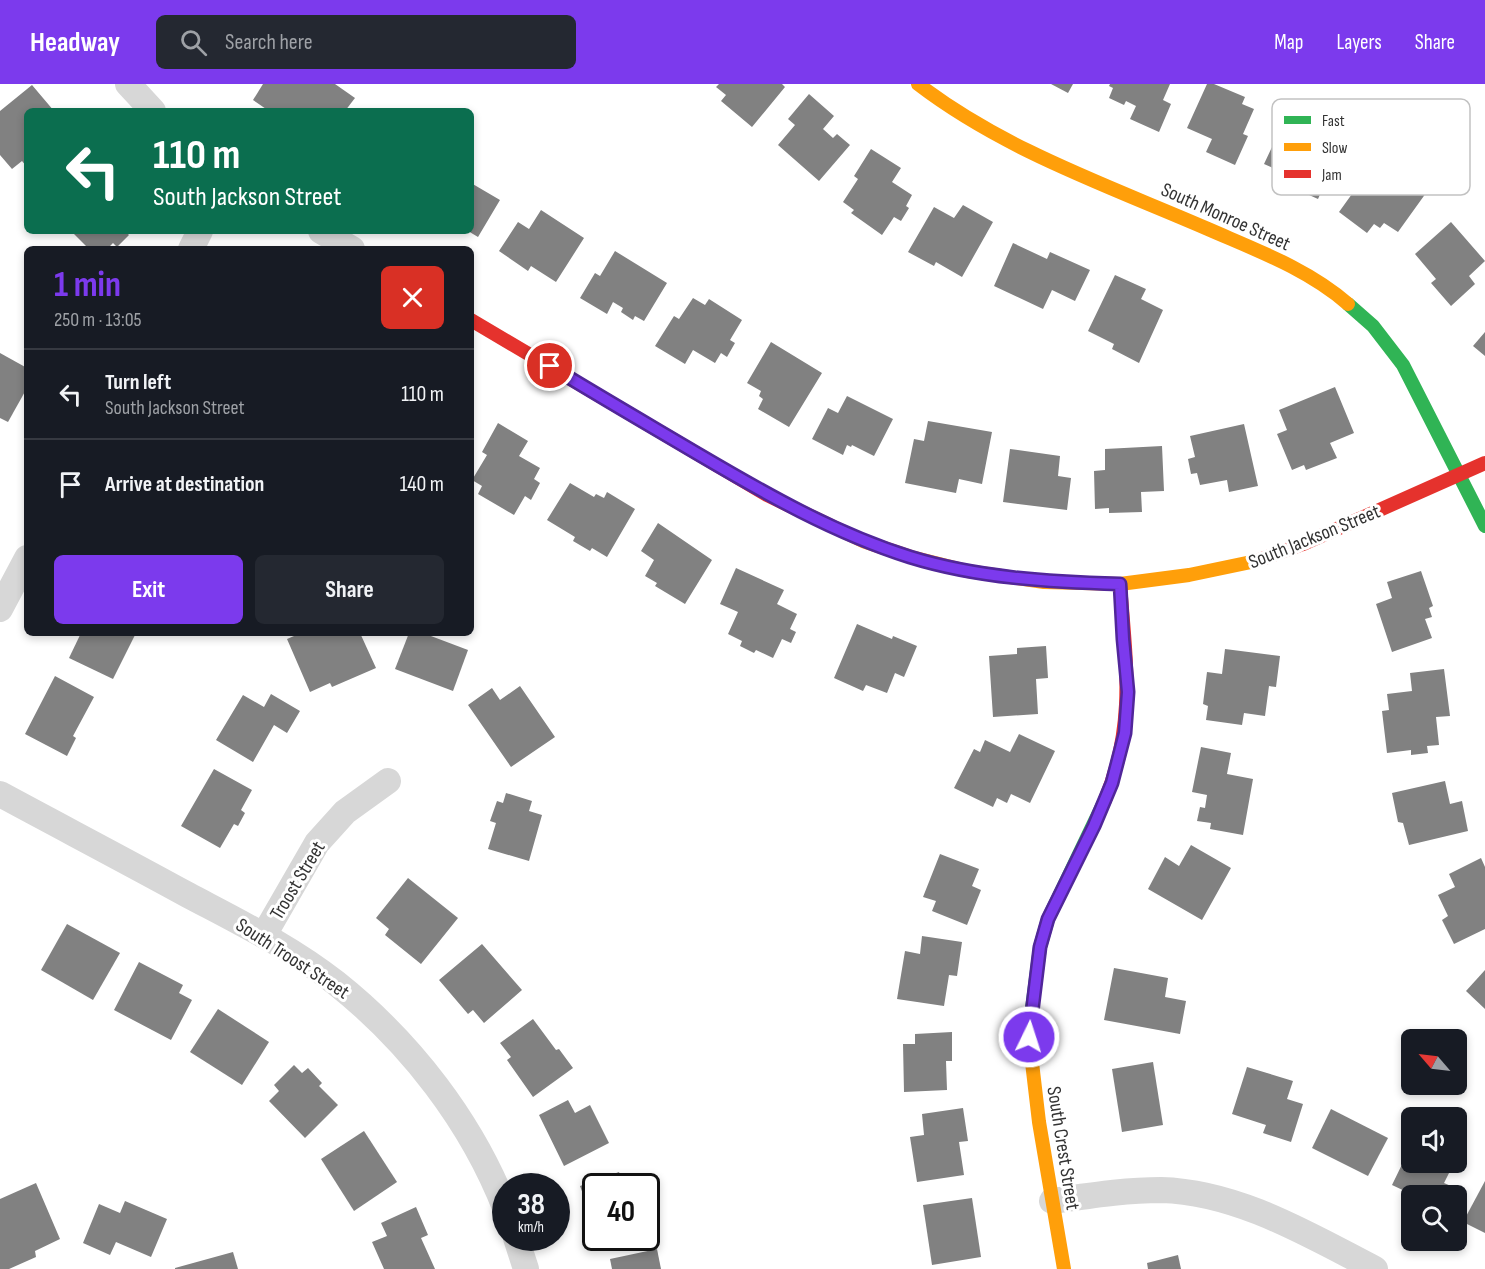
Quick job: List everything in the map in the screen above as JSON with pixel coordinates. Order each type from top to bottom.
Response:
[{"type":"street","points":[[128,84],[150,108]]},
{"type":"street","name":"South Monroe Street","points":[[918,84],[935,97],[1012,144],[1288,264],[1340,297],[1373,326],[1403,365],[1485,526]]},
{"type":"street","points":[[326,234],[347,246]]},
{"type":"street","name":"South Jackson Street","points":[[474,322],[767,495],[863,541],[911,557],[967,571],[1044,582],[1120,584],[1244,565],[1303,544],[1485,463]]},
{"type":"street","points":[[0,609],[24,564]]},
{"type":"street","name":"South Crest Street","points":[[1064,1269],[1033,1069],[1029,1037],[1030,1014],[1040,947],[1048,919],[1108,794],[1125,733],[1128,692],[1120,584]]},
{"type":"street","name":"Troost Street","points":[[264,935],[316,843],[345,812],[388,781]]},
{"type":"street","name":"South Troost Street","points":[[0,794],[264,935],[335,982],[379,1019],[414,1059],[474,1142],[492,1180]]},
{"type":"street","points":[[1052,1201],[1121,1191],[1163,1190],[1202,1196],[1267,1216],[1375,1269]]},
{"type":"street","points":[[520,1251],[526,1269]]},
{"type":"building","points":[[263,84],[335,84],[355,98],[347,108],[265,108],[253,100]]},
{"type":"building","points":[[719,84],[782,84],[785,87],[752,127],[721,101],[726,95],[716,87]]},
{"type":"building","points":[[1051,84],[1073,84],[1068,93]]},
{"type":"building","points":[[1110,84],[1170,84],[1163,100],[1171,104],[1159,132],[1130,119],[1136,106],[1126,101],[1124,105],[1109,98],[1113,88],[1109,86]]},
{"type":"building","points":[[1207,84],[1214,84],[1245,97],[1242,104],[1254,109],[1243,134],[1248,136],[1235,165],[1206,152],[1212,139],[1187,128]]},
{"type":"building","points":[[32,85],[51,108],[24,108],[24,163],[22,161],[12,169],[0,155],[0,111]]},
{"type":"building","points":[[809,94],[834,116],[823,129],[833,138],[837,134],[850,145],[819,181],[778,145],[795,125],[788,119]]},
{"type":"building","points":[[1272,147],[1272,168],[1264,164]]},
{"type":"building","points":[[871,149],[901,168],[892,182],[912,195],[906,206],[909,208],[901,221],[894,217],[882,235],[851,213],[854,210],[843,202],[858,179],[854,176]]},
{"type":"building","points":[[474,185],[500,200],[478,237],[473,234]]},
{"type":"building","points":[[1351,195],[1425,195],[1398,232],[1384,223],[1380,228],[1374,224],[1367,233],[1339,212]]},
{"type":"building","points":[[963,205],[993,222],[962,277],[936,262],[934,266],[908,252],[934,207],[954,218]]},
{"type":"building","points":[[541,210],[584,238],[556,282],[531,266],[528,271],[499,251],[518,222],[529,229]]},
{"type":"building","points":[[1451,222],[1485,261],[1469,276],[1475,284],[1451,306],[1431,283],[1436,279],[1415,254]]},
{"type":"building","points":[[74,234],[129,235],[118,246],[113,243],[110,246],[86,246]]},
{"type":"building","points":[[1013,243],[1047,259],[1050,252],[1090,270],[1075,301],[1052,290],[1043,309],[994,286]]},
{"type":"building","points":[[615,251],[667,283],[644,321],[635,316],[633,320],[621,312],[623,308],[613,302],[607,314],[580,298],[595,273],[600,276]]},
{"type":"building","points":[[1115,275],[1146,289],[1141,299],[1163,310],[1139,363],[1112,349],[1114,344],[1088,331]]},
{"type":"building","points":[[693,298],[705,305],[709,299],[742,320],[730,340],[735,343],[727,357],[721,353],[715,363],[693,350],[685,364],[655,346],[674,316],[679,319]]},
{"type":"building","points":[[1485,332],[1485,356],[1473,346]]},
{"type":"building","points":[[771,342],[822,373],[789,427],[758,409],[763,399],[759,396],[761,391],[747,383]]},
{"type":"building","points":[[0,353],[24,366],[24,393],[8,422],[0,418]]},
{"type":"building","points":[[1335,387],[1354,433],[1330,443],[1337,458],[1306,470],[1304,465],[1292,470],[1277,434],[1287,430],[1279,410]]},
{"type":"building","points":[[847,396],[893,419],[874,456],[852,445],[851,447],[847,445],[843,455],[812,439],[828,408],[838,413]]},
{"type":"building","points":[[928,421],[992,432],[982,484],[959,479],[956,493],[905,483],[914,439],[924,441]]},
{"type":"building","points":[[498,423],[528,441],[519,456],[540,468],[534,479],[540,483],[531,500],[525,496],[514,515],[478,494],[482,486],[474,481],[474,477],[487,455],[482,452]]},
{"type":"building","points":[[1244,424],[1258,486],[1229,492],[1227,480],[1200,485],[1197,473],[1191,474],[1188,459],[1195,457],[1190,436]]},
{"type":"building","points":[[1162,446],[1164,491],[1141,492],[1142,512],[1109,513],[1109,508],[1095,509],[1094,471],[1105,470],[1105,449]]},
{"type":"building","points":[[1010,449],[1060,456],[1058,476],[1071,478],[1067,510],[1003,502]]},
{"type":"building","points":[[570,483],[594,497],[596,494],[604,498],[607,492],[635,509],[607,557],[592,548],[590,551],[573,541],[575,537],[547,520]]},
{"type":"building","points":[[658,523],[712,560],[685,604],[655,586],[657,583],[645,576],[654,560],[641,551]]},
{"type":"building","points":[[736,568],[784,590],[777,604],[797,614],[790,629],[796,632],[791,643],[782,639],[773,658],[740,646],[742,641],[728,634],[738,612],[720,604]]},
{"type":"building","points":[[1421,571],[1433,606],[1429,608],[1432,617],[1425,619],[1432,638],[1392,652],[1376,604],[1392,598],[1387,582]]},
{"type":"building","points":[[857,624],[892,639],[893,636],[917,646],[904,677],[895,673],[887,693],[866,685],[863,691],[834,678]]},
{"type":"building","points":[[80,636],[134,636],[113,679],[69,658]]},
{"type":"building","points":[[294,636],[361,636],[376,668],[332,687],[330,683],[310,692],[287,639]]},
{"type":"building","points":[[408,636],[431,636],[468,650],[453,691],[395,669]]},
{"type":"building","points":[[1046,646],[1048,678],[1036,679],[1038,714],[993,717],[989,656],[1017,654],[1017,648]]},
{"type":"building","points":[[1225,649],[1280,656],[1276,687],[1269,686],[1265,716],[1244,713],[1242,725],[1206,720],[1208,706],[1203,704],[1207,672],[1222,674]]},
{"type":"building","points":[[1444,669],[1450,716],[1436,717],[1439,745],[1427,746],[1428,753],[1411,755],[1411,750],[1387,753],[1382,711],[1389,710],[1387,694],[1412,691],[1410,673]]},
{"type":"building","points":[[55,676],[94,697],[73,736],[76,738],[67,756],[25,734]]},
{"type":"building","points":[[520,686],[555,737],[511,767],[468,705],[492,688],[500,700]]},
{"type":"building","points":[[271,694],[300,711],[287,733],[274,725],[253,762],[216,740],[243,695],[264,707]]},
{"type":"building","points":[[1019,734],[1055,751],[1030,803],[1011,794],[1007,803],[997,798],[993,807],[954,788],[974,749],[980,752],[985,740],[1010,752]]},
{"type":"building","points":[[1201,747],[1231,753],[1227,774],[1253,779],[1243,835],[1210,829],[1211,823],[1197,821],[1200,807],[1205,808],[1207,795],[1192,792]]},
{"type":"building","points":[[214,769],[252,790],[241,810],[245,813],[238,826],[234,824],[220,848],[181,826]]},
{"type":"building","points":[[1445,781],[1450,804],[1462,801],[1468,831],[1409,845],[1403,823],[1398,822],[1392,793]]},
{"type":"building","points":[[506,793],[532,801],[529,811],[542,815],[529,861],[488,849],[496,823],[490,821],[497,801],[503,803]]},
{"type":"building","points":[[1191,845],[1231,868],[1202,920],[1148,889],[1165,857],[1179,866]]},
{"type":"building","points":[[940,854],[979,869],[972,886],[981,890],[967,925],[932,911],[936,901],[923,897]]},
{"type":"building","points":[[1481,858],[1485,867],[1485,929],[1454,944],[1442,920],[1448,916],[1438,895],[1455,887],[1449,874]]},
{"type":"building","points":[[408,878],[458,918],[421,964],[385,935],[389,929],[376,918]]},
{"type":"building","points":[[67,924],[120,953],[93,1000],[41,970]]},
{"type":"building","points":[[922,936],[962,942],[957,976],[949,975],[944,1006],[897,999],[905,951],[920,954]]},
{"type":"building","points":[[482,944],[522,990],[484,1023],[473,1010],[468,1014],[439,980]]},
{"type":"building","points":[[139,962],[183,985],[179,993],[192,1000],[171,1040],[114,1010]]},
{"type":"building","points":[[1114,968],[1168,978],[1165,997],[1186,1001],[1180,1034],[1104,1020]]},
{"type":"building","points":[[1485,970],[1485,1009],[1466,991]]},
{"type":"building","points":[[218,1009],[269,1042],[242,1085],[190,1052]]},
{"type":"building","points":[[533,1019],[573,1068],[533,1097],[507,1060],[511,1057],[500,1043]]},
{"type":"building","points":[[952,1032],[952,1061],[946,1061],[947,1090],[904,1092],[903,1044],[915,1044],[915,1034]]},
{"type":"building","points":[[1153,1062],[1163,1125],[1122,1132],[1112,1069]]},
{"type":"building","points":[[294,1065],[302,1073],[308,1068],[322,1083],[319,1086],[338,1105],[305,1138],[269,1101],[279,1091],[274,1085]]},
{"type":"building","points":[[1247,1067],[1293,1081],[1287,1099],[1303,1104],[1291,1142],[1263,1133],[1266,1125],[1232,1114]]},
{"type":"building","points":[[568,1100],[575,1113],[590,1105],[609,1143],[564,1166],[539,1115]]},
{"type":"building","points":[[963,1108],[968,1141],[959,1142],[964,1175],[917,1182],[910,1137],[924,1135],[922,1114]]},
{"type":"building","points":[[1331,1109],[1388,1138],[1368,1176],[1312,1148]]},
{"type":"building","points":[[364,1131],[397,1182],[354,1211],[321,1159]]},
{"type":"building","points":[[1401,1166],[1401,1173],[1449,1173],[1444,1183],[1449,1185],[1401,1185],[1401,1189],[1392,1185]]},
{"type":"building","points":[[1485,1181],[1485,1233],[1467,1224],[1467,1215]]},
{"type":"building","points":[[36,1183],[60,1239],[35,1251],[36,1257],[9,1269],[0,1269],[0,1199]]},
{"type":"building","points":[[972,1198],[981,1257],[932,1265],[923,1205]]},
{"type":"building","points":[[125,1201],[167,1219],[151,1257],[116,1242],[110,1255],[83,1243],[99,1204],[120,1213]]},
{"type":"building","points":[[416,1207],[428,1235],[421,1238],[435,1269],[384,1269],[372,1242],[387,1236],[381,1223]]},
{"type":"building","points":[[657,1251],[661,1269],[612,1269],[610,1259]]},
{"type":"building","points":[[233,1252],[238,1269],[175,1269],[175,1268]]},
{"type":"building","points":[[1178,1255],[1181,1269],[1148,1269],[1147,1263]]},
{"type":"traffic: fast","points":[[1348,304],[1373,326],[1403,365],[1485,526]]},
{"type":"traffic: fast","points":[[1030,1024],[1040,947],[1048,919],[1105,800]]},
{"type":"traffic: slow","points":[[918,84],[951,107],[1021,148],[1281,261],[1316,280],[1348,304]]},
{"type":"traffic: slow","points":[[796,509],[863,541],[911,557],[967,571],[1044,582],[1120,584],[1189,575],[1256,561]]},
{"type":"traffic: slow","points":[[1030,1024],[1029,1037],[1039,1122],[1064,1269]]},
{"type":"traffic: jam","points":[[474,322],[767,495],[796,509]]},
{"type":"traffic: jam","points":[[1256,561],[1303,544],[1485,463]]},
{"type":"traffic: jam","points":[[1105,800],[1115,772],[1125,719],[1126,667],[1120,584]]},
{"type":"route","points":[[550,366],[767,495],[863,541],[911,557],[967,571],[1044,582],[1120,584],[1128,692],[1125,733],[1112,783],[1094,826],[1048,919],[1040,947],[1029,1037]]}]
